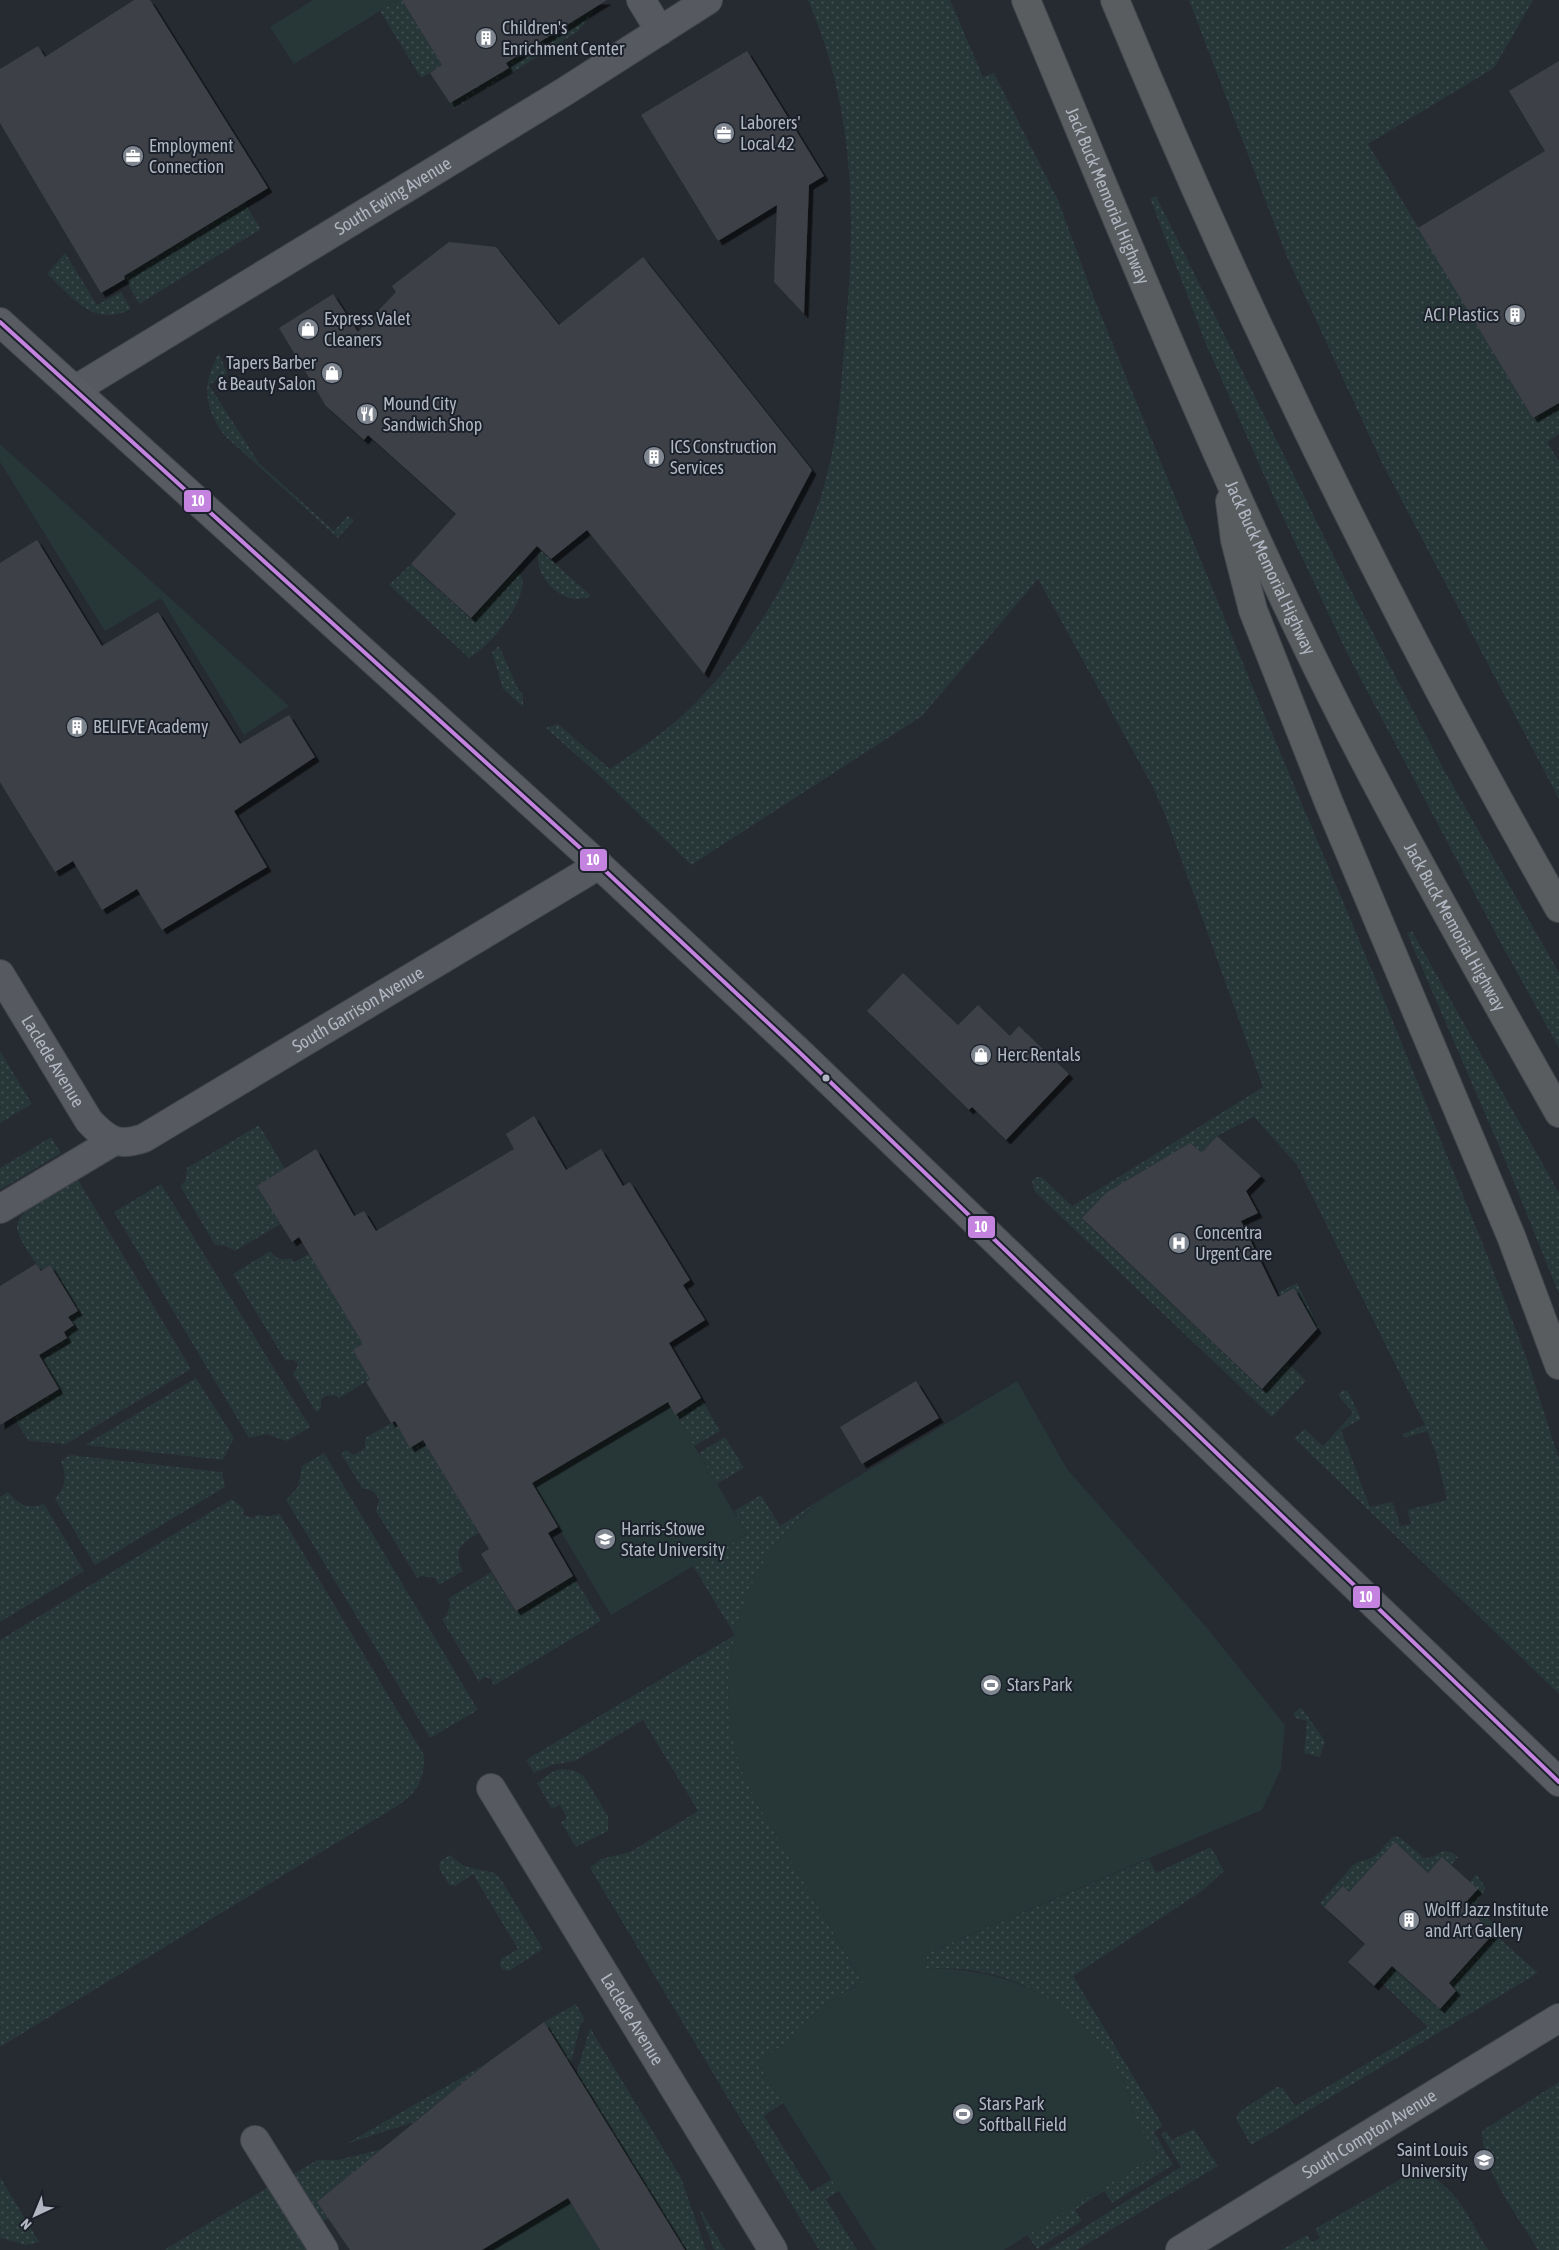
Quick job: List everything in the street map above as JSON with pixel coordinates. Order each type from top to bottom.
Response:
[{"type":"highway","name":"Jack Buck Memorial Highway","points":[[1026,0],[1226,475],[1315,662],[1369,768],[1559,1113]]},
{"type":"highway","points":[[1114,0],[1244,296],[1321,460],[1426,664],[1559,908]]},
{"type":"highway","points":[[1226,475],[1235,540],[1253,610],[1329,803],[1511,1236],[1559,1365]]},
{"type":"main road","points":[[0,322],[599,865],[851,1100],[1559,1782]]},
{"type":"main road","name":"South Compton Avenue","points":[[1180,2250],[1559,2018]]},
{"type":"street","points":[[641,0],[660,30]]},
{"type":"street","name":"South Ewing Avenue","points":[[76,390],[540,106],[708,0]]},
{"type":"street","name":"South Garrison Avenue","points":[[114,1141],[128,1143],[144,1138],[599,865]]},
{"type":"street","name":"Laclede Avenue","points":[[0,974],[89,1122],[100,1133],[114,1141]]},
{"type":"street","points":[[0,1210],[114,1141]]},
{"type":"street","name":"Laclede Avenue","points":[[491,1788],[773,2250]]},
{"type":"street","points":[[255,2140],[324,2250]]},
{"type":"shaded area","points":[[313,0],[398,0],[294,64],[270,27]]},
{"type":"shaded area","points":[[398,0],[402,0],[442,65],[421,78],[380,11]]},
{"type":"shaded area","points":[[808,0],[950,0],[983,77],[994,73],[1058,200],[1094,298],[1251,683],[1381,992],[1490,1262],[1528,1362],[1559,1459],[1559,1694],[1294,1438],[1305,1429],[1323,1446],[1353,1413],[1338,1395],[1343,1390],[1348,1391],[1361,1419],[1341,1430],[1370,1507],[1391,1502],[1394,1505],[1400,1526],[1411,1524],[1407,1510],[1447,1500],[1436,1453],[1427,1431],[1404,1438],[1402,1434],[1425,1425],[1297,1165],[1254,1117],[1217,1136],[1202,1153],[1190,1143],[1106,1193],[1082,1218],[1262,1389],[1287,1362],[1306,1381],[1272,1417],[1035,1192],[1032,1181],[1036,1177],[1042,1177],[1072,1206],[1263,1087],[1166,817],[1153,787],[1038,579],[922,716],[691,865],[601,777],[546,728],[558,724],[610,769],[668,728],[710,688],[753,633],[790,572],[817,507],[832,455],[835,435],[847,312],[851,232],[847,153],[842,115],[834,76],[823,38]]},
{"type":"shaded area","points":[[1189,0],[1533,0],[1494,68],[1368,144],[1533,418],[1557,404],[1559,407],[1559,434],[1547,442],[1559,461],[1559,799],[1381,461],[1287,257]]},
{"type":"shaded area","points":[[593,6],[592,15],[577,32],[454,109],[450,103],[509,68],[506,63],[587,12]]},
{"type":"shaded area","points":[[1156,196],[1341,571],[1443,768],[1559,973],[1559,1048],[1504,949],[1347,653],[1275,500],[1206,344],[1150,198]]},
{"type":"shaded area","points":[[244,202],[261,229],[139,304],[124,276]]},
{"type":"shaded area","points":[[65,253],[97,305],[121,292],[131,309],[117,314],[105,315],[94,313],[75,301],[47,274]]},
{"type":"shaded area","points":[[219,353],[227,373],[209,385],[259,463],[334,531],[348,516],[354,520],[338,538],[225,436],[212,415],[207,395],[213,364]]},
{"type":"shaded area","points":[[0,444],[289,706],[244,735],[161,598],[105,631],[0,462]]},
{"type":"shaded area","points":[[540,550],[591,596],[581,599],[571,598],[552,588],[540,570],[538,560]]},
{"type":"shaded area","points":[[411,564],[471,618],[517,569],[522,578],[522,588],[512,611],[495,635],[477,653],[469,658],[389,585]]},
{"type":"shaded area","points":[[499,646],[518,689],[523,694],[523,707],[503,689],[492,652]]},
{"type":"shaded area","points":[[1412,931],[1559,1193],[1559,1294],[1505,1160],[1407,933]]},
{"type":"shaded area","points":[[0,1051],[32,1104],[0,1123]]},
{"type":"shaded area","points":[[259,1125],[285,1169],[257,1186],[281,1224],[235,1251],[226,1246],[215,1245],[180,1186],[185,1182],[187,1168]]},
{"type":"shaded area","points":[[51,1137],[61,1153],[0,1190],[0,1168]]},
{"type":"shaded area","points":[[77,1178],[191,1369],[66,1444],[29,1441],[13,1417],[59,1389],[39,1355],[67,1338],[64,1332],[74,1325],[68,1317],[78,1311],[50,1265],[41,1271],[23,1243],[18,1233],[17,1225],[21,1216],[28,1208]]},
{"type":"shaded area","points":[[161,1184],[310,1427],[287,1441],[266,1434],[249,1438],[114,1212]]},
{"type":"shaded area","points":[[270,1251],[279,1259],[291,1258],[294,1262],[309,1254],[363,1344],[353,1350],[370,1379],[339,1398],[335,1395],[325,1396],[321,1400],[321,1409],[316,1412],[293,1374],[298,1365],[294,1360],[285,1360],[233,1274]]},
{"type":"shaded area","points":[[1297,1283],[1319,1328],[1317,1329],[1294,1288],[1269,1302],[1275,1294]]},
{"type":"shaded area","points":[[196,1378],[234,1438],[223,1460],[85,1445]]},
{"type":"shaded area","name":"Stars Park","points":[[1017,1381],[1067,1469],[1207,1628],[1285,1725],[1281,1769],[1262,1810],[927,1953],[925,1968],[987,1974],[1015,1983],[1042,1995],[1067,2010],[1089,2030],[1108,2054],[1124,2082],[1139,2125],[1157,2154],[1004,2250],[876,2250],[757,2062],[785,2044],[798,2028],[819,2009],[841,1994],[863,1983],[764,1815],[743,1773],[734,1745],[729,1715],[728,1684],[731,1652],[738,1621],[748,1591],[762,1564],[779,1540],[797,1522],[829,1494]]},
{"type":"shaded area","points":[[701,1398],[720,1431],[694,1446],[675,1415]]},
{"type":"shaded area","points":[[668,1402],[747,1534],[611,1615],[532,1483]]},
{"type":"shaded area","points":[[395,1421],[410,1447],[423,1440],[479,1533],[460,1548],[459,1558],[463,1571],[439,1585],[435,1578],[421,1576],[417,1578],[376,1511],[378,1497],[371,1490],[363,1489],[341,1454],[346,1450],[354,1455],[365,1448],[365,1438]]},
{"type":"shaded area","points":[[725,1437],[744,1468],[717,1484],[699,1453]]},
{"type":"shaded area","points":[[324,1453],[478,1710],[430,1738],[286,1500],[298,1487],[302,1466]]},
{"type":"shaded area","points":[[70,1455],[222,1472],[225,1487],[95,1565],[55,1499],[61,1490],[65,1476],[61,1461]]},
{"type":"shaded area","points":[[8,1492],[24,1505],[44,1504],[84,1571],[0,1622],[0,1497]]},
{"type":"shaded area","points":[[829,1494],[802,1516],[778,1541],[758,1574],[732,1647],[728,1693],[732,1733],[742,1771],[758,1804],[863,1983],[841,1994],[819,2009],[798,2028],[785,2044],[757,2062],[783,2103],[764,2116],[811,2192],[832,2179],[839,2191],[826,2199],[857,2250],[819,2250],[590,1868],[601,1859],[630,1852],[698,1811],[643,1720],[575,1761],[552,1765],[534,1773],[526,1760],[735,1635],[693,1566],[747,1534],[734,1511],[761,1495],[780,1526]]},
{"type":"shaded area","points":[[232,1499],[244,1509],[243,1515],[254,1518],[256,1515],[270,1516],[280,1514],[424,1755],[420,1782],[405,1801],[0,2047],[0,1640]]},
{"type":"shaded area","points":[[491,1572],[516,1611],[573,1576],[601,1621],[493,1686],[492,1679],[484,1677],[479,1682],[442,1619],[447,1615],[450,1604],[448,1599]]},
{"type":"shaded area","points":[[1301,1707],[1325,1741],[1320,1757],[1304,1753],[1307,1721],[1296,1718],[1293,1714]]},
{"type":"shaded area","points":[[561,1769],[572,1770],[583,1775],[608,1816],[608,1831],[576,1847],[561,1822],[567,1818],[560,1805],[552,1809],[537,1783],[552,1772]]},
{"type":"shaded area","points":[[1395,1836],[1401,1838],[1424,1858],[1429,1858],[1443,1851],[1458,1857],[1451,1865],[1443,1857],[1428,1873],[1395,1843],[1349,1892],[1343,1886],[1324,1907],[1320,1903],[1353,1865],[1376,1855]]},
{"type":"shaded area","points":[[1211,1847],[1224,1871],[1202,1891],[1073,1976],[1163,2126],[1154,2132],[1173,2165],[1112,2203],[1104,2191],[1075,2210],[1082,2221],[1037,2249],[1027,2235],[1157,2153],[1138,2125],[1126,2087],[1119,2072],[1094,2039],[1072,2017],[1038,1993],[1004,1978],[967,1970],[925,1968],[927,1953],[1149,1859],[1156,1873]]},
{"type":"shaded area","points":[[450,1855],[464,1866],[495,1873],[502,1881],[543,1949],[509,1971],[502,1969],[501,1959],[518,1949],[473,1874],[455,1886],[449,1885],[439,1868],[440,1861]]},
{"type":"shaded area","points":[[1476,1874],[1486,1888],[1476,1904],[1477,1908],[1501,1931],[1499,1938],[1538,1973],[1251,2145],[1236,2119],[1239,2112],[1277,2087],[1283,2088],[1295,2106],[1428,2027],[1379,1980],[1392,1966],[1440,2009],[1456,1991],[1449,1983],[1494,1933],[1463,1905],[1470,1882]]},
{"type":"shaded area","points":[[576,2004],[585,2020],[581,2023],[570,2066],[544,2022]]},
{"type":"shaded area","points":[[590,2028],[681,2178],[706,2250],[685,2250],[576,2075]]},
{"type":"shaded area","points":[[487,2063],[414,2122],[346,2144]]},
{"type":"shaded area","points":[[1559,2082],[1559,2250],[1538,2250],[1502,2193],[1488,2163],[1482,2131]]},
{"type":"shaded area","points":[[1194,2129],[1218,2166],[1077,2250],[1048,2250],[1181,2167],[1161,2134],[1166,2131],[1172,2140]]},
{"type":"shaded area","points":[[382,2149],[317,2202],[328,2218],[319,2223],[290,2176],[317,2160],[338,2160]]},
{"type":"shaded area","points":[[1418,2169],[1432,2176],[1452,2193],[1467,2213],[1488,2250],[1281,2250],[1307,2235],[1312,2242],[1320,2238],[1315,2229]]},
{"type":"shaded area","points":[[0,2177],[39,2242],[26,2245],[0,2238]]},
{"type":"shaded area","points":[[270,2186],[310,2250],[164,2250]]},
{"type":"shaded area","points":[[568,2198],[600,2250],[489,2250],[487,2247]]},
{"type":"shaded area","points":[[700,2211],[702,2212],[725,2250],[714,2250]]},
{"type":"building","name":"Employment Connection","points":[[134,0],[150,0],[268,188],[124,276],[125,279],[101,293],[0,123],[0,69],[38,46],[45,57]]},
{"type":"building","name":"Children's Enrichment Center","points":[[402,0],[607,0],[506,63],[509,68],[450,103],[430,73],[442,65]]},
{"type":"building","name":"Laborers' Local 42","points":[[747,51],[824,176],[809,185],[804,314],[774,282],[777,205],[718,241],[641,115]]},
{"type":"building","name":"ACI Plastics","points":[[1559,61],[1559,403],[1533,418],[1418,228],[1545,151],[1509,91]]},
{"type":"building","name":"ICS Construction Services","points":[[449,242],[496,247],[559,325],[643,257],[812,470],[704,674],[587,530],[551,559],[537,546],[471,618],[411,564],[456,514],[368,435],[364,440],[326,406],[279,328],[333,294],[358,332],[396,292],[392,286]]},
{"type":"building","name":"BELIEVE Academy","points":[[37,540],[102,646],[158,612],[240,744],[289,715],[315,757],[234,811],[267,867],[162,930],[137,889],[102,910],[73,861],[55,872],[0,782],[0,563]]},
{"type":"building","name":"Herc Rentals","points":[[903,973],[958,1025],[978,1005],[1010,1036],[1019,1026],[1069,1074],[1006,1140],[972,1107],[969,1110],[867,1011]]},
{"type":"building","points":[[534,1116],[566,1170],[601,1149],[623,1186],[630,1182],[690,1280],[683,1285],[705,1320],[669,1343],[701,1398],[675,1415],[668,1402],[532,1483],[558,1527],[548,1533],[573,1576],[516,1611],[481,1554],[489,1549],[423,1440],[410,1448],[395,1421],[391,1423],[366,1382],[370,1379],[353,1350],[363,1344],[299,1237],[292,1242],[257,1186],[316,1149],[354,1216],[364,1211],[376,1231],[514,1149],[506,1134]]},
{"type":"building","name":"Concentra Urgent Care","points":[[1217,1136],[1261,1176],[1246,1191],[1258,1213],[1241,1221],[1278,1297],[1294,1288],[1317,1329],[1262,1389],[1082,1218],[1106,1193],[1190,1143],[1202,1153]]},
{"type":"building","points":[[36,1264],[41,1271],[50,1265],[78,1311],[68,1317],[74,1325],[64,1332],[67,1338],[39,1355],[59,1389],[0,1425],[0,1286]]},
{"type":"building","points":[[916,1381],[939,1418],[862,1464],[840,1427]]},
{"type":"building","name":"Wolff Jazz Institute and Art Gallery","points":[[1395,1842],[1428,1873],[1442,1857],[1478,1889],[1463,1905],[1494,1933],[1449,1983],[1456,1991],[1440,2009],[1392,1966],[1374,1986],[1348,1962],[1365,1944],[1324,1907],[1343,1886],[1349,1892]]},
{"type":"building","points":[[544,2022],[685,2250],[600,2250],[568,2198],[482,2250],[350,2250],[317,2202],[487,2063]]},
{"type":"transit line","name":"10","points":[[0,322],[599,865],[798,1051],[1559,1782]]},
{"type":"place","name":"Children's Enrichment Center","points":[[486,38]]},
{"type":"place","name":"Laborers' Local 42","points":[[724,133]]},
{"type":"place","name":"Employment Connection","points":[[133,156]]},
{"type":"place","name":"ACI Plastics","points":[[1515,315]]},
{"type":"place","name":"Express Valet Cleaners","points":[[308,329]]},
{"type":"place","name":"Tapers Barber & Beauty Salon","points":[[332,373]]},
{"type":"place","name":"Mound City Sandwich Shop","points":[[367,414]]},
{"type":"place","name":"ICS Construction Services","points":[[654,457]]},
{"type":"place","name":"BELIEVE Academy","points":[[77,727]]},
{"type":"place","name":"Herc Rentals","points":[[981,1055]]},
{"type":"place","name":"Concentra Urgent Care","points":[[1179,1243]]},
{"type":"place","name":"Harris-Stowe State University","points":[[605,1539]]},
{"type":"place","name":"Stars Park","points":[[991,1685]]},
{"type":"place","name":"Wolff Jazz Institute and Art Gallery","points":[[1409,1920]]},
{"type":"place","name":"Stars Park Softball Field","points":[[963,2114]]},
{"type":"place","name":"Saint Louis University","points":[[1484,2160]]}]
